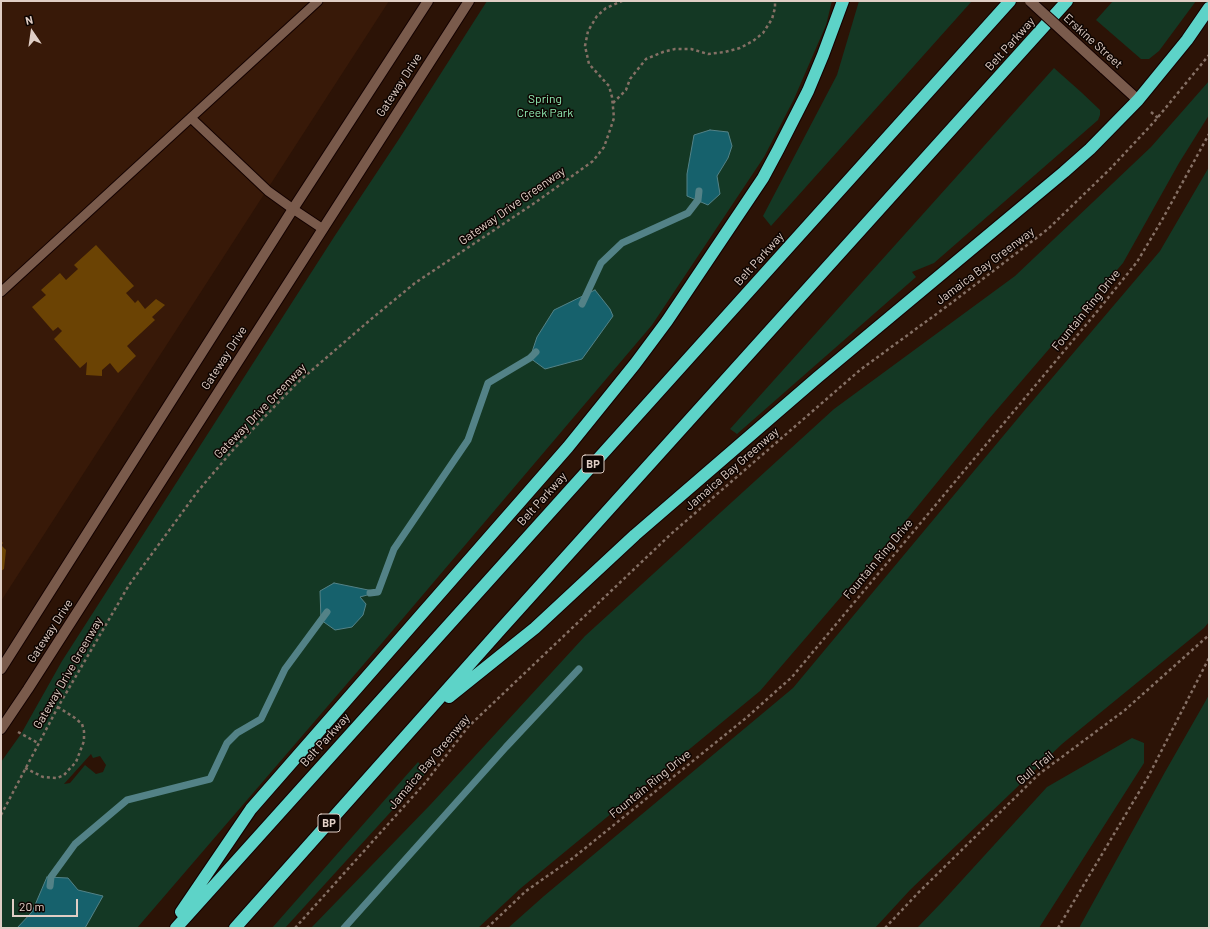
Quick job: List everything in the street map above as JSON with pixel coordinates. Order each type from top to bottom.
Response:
[{"type":"highway","points":[[171,928],[251,809],[568,447],[667,321],[759,184],[778,150],[808,91],[843,1]]},
{"type":"highway","name":"Belt Parkway","points":[[176,928],[1010,1]]},
{"type":"highway","name":"Belt Parkway","points":[[235,928],[512,617],[1067,1]]},
{"type":"highway","points":[[423,718],[535,628],[672,502],[868,334],[1090,149],[1138,100],[1187,40],[1209,8]]},
{"type":"street","name":"Gateway Drive","points":[[1,669],[293,209],[428,1]]},
{"type":"street","name":"Gateway Drive","points":[[2,725],[28,689],[469,1]]},
{"type":"street","name":"Erskine Street","points":[[1030,1],[1138,100]]},
{"type":"lane","points":[[1,292],[318,1]]},
{"type":"lane","points":[[191,118],[268,191],[323,229]]},
{"type":"path","name":"Gateway Drive Greenway","points":[[1,815],[58,707],[129,585],[198,491],[233,450],[297,383],[381,310],[415,283],[536,202],[593,160],[604,146],[614,118],[613,103],[609,86],[589,64],[585,46],[588,31],[597,16],[606,8],[622,1]]},
{"type":"path","points":[[613,103],[626,90],[630,79],[646,59],[663,52],[676,49],[691,49],[708,54],[725,52],[740,48],[753,41],[763,33],[772,19],[775,1]]},
{"type":"path","name":"Jamaica Bay Greenway","points":[[295,928],[425,783],[468,727],[671,534],[860,370],[1048,229],[1154,122],[1209,55]]},
{"type":"path","name":"Fountain Ring Drive","points":[[487,928],[526,891],[573,858],[598,838],[746,718],[792,677],[1137,262],[1209,134]]},
{"type":"path","name":"Gull Trail","points":[[885,928],[918,892],[1039,774],[1125,710],[1209,635]]},
{"type":"path","points":[[1058,928],[1148,777],[1209,658]]},
{"type":"path","points":[[25,768],[43,777],[58,778],[64,775],[76,762],[84,741],[82,724],[58,707]]},
{"type":"path","points":[[2,725],[38,743]]},
{"type":"shaded area","points":[[1,1],[389,1],[1,601]]},
{"type":"green space","name":"Spring Creek Park","points":[[487,1],[832,1],[826,25],[794,99],[764,157],[652,325],[382,643],[137,928],[1,928],[1,762],[21,734],[62,661],[334,237],[399,139]],"holes":[[[91,754],[93,758],[100,756],[106,765],[103,772],[96,774],[85,765],[70,783],[64,784]]]},
{"type":"green space","points":[[859,1],[972,1],[771,226],[763,216],[837,75]]},
{"type":"green space","points":[[1113,1],[1196,1],[1159,51],[1149,59],[1141,59],[1096,20]]},
{"type":"green space","points":[[1054,68],[1100,110],[1098,120],[934,263],[912,272],[916,277],[737,434],[730,429]]},
{"type":"green space","points":[[1209,81],[1209,115],[1179,163],[1123,263],[988,420],[895,534],[760,691],[521,888],[478,928],[311,928],[431,804],[585,636],[834,409],[1015,276],[1151,147]]},
{"type":"green space","points":[[1209,167],[1209,622],[1204,628],[1062,744],[910,890],[875,928],[508,928],[544,896],[793,688],[1024,411],[1160,251]]},
{"type":"green space","points":[[1209,695],[1209,928],[1079,928],[1165,772]]},
{"type":"green space","points":[[1132,738],[1144,743],[1144,763],[1039,928],[917,928],[1047,787]]},
{"type":"green space","points":[[418,762],[427,772],[285,928],[272,928]]},
{"type":"water","points":[[710,130],[728,132],[732,146],[728,158],[717,176],[720,194],[708,205],[687,196],[687,174],[694,135]]},
{"type":"water","points":[[595,290],[610,309],[613,316],[582,359],[545,369],[530,358],[537,337],[554,310]]},
{"type":"water","points":[[334,583],[378,592],[360,597],[366,604],[363,615],[352,627],[335,630],[321,620],[320,591]]},
{"type":"water","points":[[47,877],[68,878],[78,890],[103,896],[85,928],[17,928],[32,912]]},
{"type":"building","points":[[96,245],[134,286],[126,293],[135,303],[138,300],[145,309],[156,299],[165,305],[152,317],[155,320],[127,346],[136,356],[118,373],[110,363],[102,370],[102,376],[86,375],[87,362],[80,368],[54,339],[62,331],[58,327],[53,331],[32,307],[46,295],[41,290],[60,273],[66,280],[78,269],[74,265]]},
{"type":"building","points":[[1,545],[6,550],[4,569],[1,571]]},
{"type":"waterway","points":[[582,304],[601,263],[622,243],[688,213],[698,200],[699,191]]},
{"type":"waterway","points":[[370,593],[378,592],[394,549],[468,440],[488,383],[530,358],[536,352]]},
{"type":"waterway","points":[[50,886],[51,877],[75,844],[127,800],[210,779],[227,743],[237,733],[261,719],[285,669],[327,612]]},
{"type":"waterway","points":[[344,928],[506,747],[579,669]]}]
